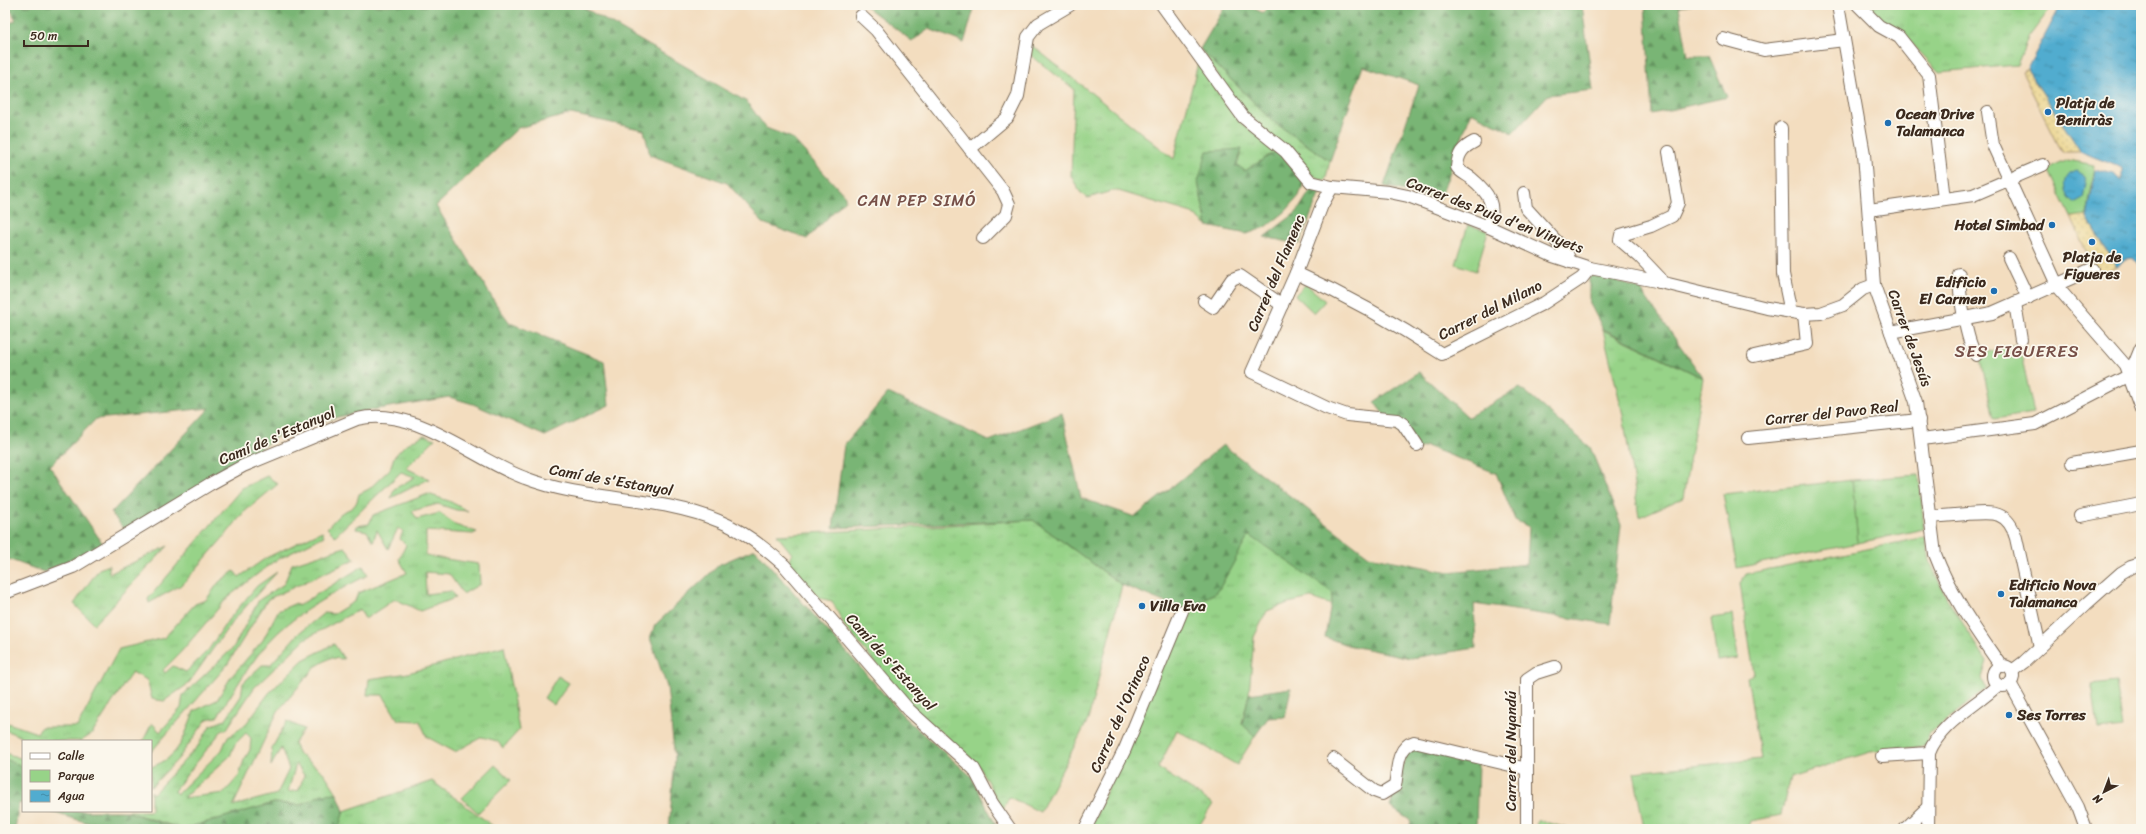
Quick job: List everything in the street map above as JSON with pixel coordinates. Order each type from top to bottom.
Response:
[{"type":"street","points":[[970,149],[1007,118],[1018,96],[1028,37],[1038,24],[1070,5]]},
{"type":"street","name":"Carrer des Puig d'en Vinyets","points":[[1162,5],[1243,117],[1285,151],[1311,182],[1332,187],[1389,192],[1408,196],[1489,227],[1553,256],[1590,268],[1804,314],[1832,310],[1843,305],[1863,289],[1874,285]]},
{"type":"street","name":"Carrer de Jesús","points":[[1838,5],[1864,154],[1874,285],[1916,402],[1922,439],[1935,554],[1942,572],[2000,665]]},
{"type":"street","points":[[1858,5],[1878,26],[1899,37],[1929,75],[1944,199]]},
{"type":"street","points":[[861,16],[876,30],[1003,191],[1009,204],[1006,215],[983,238]]},
{"type":"street","points":[[1723,39],[1764,50],[1844,40]]},
{"type":"street","points":[[1988,112],[1992,145],[2059,289],[2125,365],[2130,375],[2141,409]]},
{"type":"street","points":[[1781,128],[1783,274],[1789,303],[1788,311]]},
{"type":"street","points":[[1474,142],[1463,148],[1458,157],[1456,167],[1460,172],[1471,177],[1492,202],[1493,213],[1489,227]]},
{"type":"street","points":[[1659,282],[1660,278],[1640,257],[1620,240],[1622,235],[1651,226],[1672,216],[1678,203],[1669,152]]},
{"type":"street","points":[[1869,210],[1973,195],[2043,164]]},
{"type":"street","name":"Carrer del Flamenc","points":[[1332,187],[1322,205],[1296,273],[1252,372],[1327,408],[1347,415],[1397,420],[1403,424],[1417,446]]},
{"type":"street","points":[[1524,193],[1526,208],[1567,253],[1570,262]]},
{"type":"street","points":[[2009,258],[2028,298]]},
{"type":"street","name":"Carrer del Milano","points":[[1296,273],[1347,296],[1401,327],[1442,354],[1544,303],[1582,278],[1590,268]]},
{"type":"street","points":[[1891,332],[1992,313],[2092,269]]},
{"type":"street","points":[[1959,274],[1971,349],[1976,355]]},
{"type":"street","points":[[1204,301],[1213,307],[1232,279],[1240,276],[1282,305]]},
{"type":"street","points":[[2015,303],[2021,340]]},
{"type":"street","points":[[1754,356],[1807,344],[1804,314]]},
{"type":"street","points":[[1922,439],[2035,424],[2130,375],[2141,348]]},
{"type":"street","name":"Camí de s'Estanyol","points":[[5,593],[73,567],[210,484],[243,466],[357,419],[374,416],[387,416],[435,433],[497,467],[544,485],[673,507],[705,516],[733,528],[771,554],[784,565],[906,706],[974,769],[992,803],[1010,829]]},
{"type":"street","name":"Carrer del Pavo Real","points":[[1748,438],[1919,420]]},
{"type":"street","points":[[2072,463],[2141,451]]},
{"type":"street","points":[[2080,516],[2141,504]]},
{"type":"street","points":[[1930,517],[1989,512],[1999,515],[2007,520],[2013,527],[2040,647]]},
{"type":"street","points":[[2012,671],[2024,662],[2121,574],[2131,566],[2141,564]]},
{"type":"street","name":"Carrer de l'Orinoco","points":[[1085,829],[1125,749],[1182,611]]},
{"type":"street","points":[[2000,665],[2007,666],[2012,671],[2013,677],[2010,683],[2004,686],[1998,685],[1993,680],[1992,672],[2000,665]]},
{"type":"street","name":"Carrer del Nyandú","points":[[1527,829],[1527,679],[1536,672],[1554,666]]},
{"type":"street","points":[[2010,683],[2078,807],[2086,829]]},
{"type":"street","points":[[1928,829],[1927,808],[1929,753],[1939,735],[1998,685]]},
{"type":"street","points":[[1333,759],[1374,792],[1382,794],[1395,786],[1401,750],[1408,744],[1414,742],[1527,769]]},
{"type":"street","points":[[1882,756],[1929,753]]},
{"type":"street","points":[[1905,829],[1927,808]]},
{"type":"green space","points":[[8,5],[579,5],[747,102],[766,128],[792,138],[845,196],[845,200],[807,239],[763,223],[727,183],[650,155],[644,130],[571,114],[518,128],[436,206],[496,304],[510,323],[604,361],[609,405],[545,436],[473,404],[449,397],[359,412],[286,430],[242,462],[124,529],[111,513],[210,408],[96,419],[50,466],[103,544],[44,572],[5,558],[5,26],[16,20]]},
{"type":"green space","points":[[864,5],[975,5],[964,43],[929,29],[912,41]]},
{"type":"green space","points":[[1226,5],[1247,5],[1263,13],[1269,5],[1582,5],[1593,90],[1548,95],[1513,133],[1471,112],[1440,199],[1384,186],[1419,85],[1363,66],[1330,161],[1274,122],[1200,49]]},
{"type":"green space","points":[[1645,5],[1692,5],[1679,7],[1688,56],[1709,56],[1727,97],[1652,114]]},
{"type":"green space","points":[[1867,5],[2053,5],[2028,38],[2017,65],[1939,72],[1900,31],[1882,22]]},
{"type":"green space","points":[[1030,44],[1174,159],[1198,63],[1227,106],[1241,123],[1278,150],[1245,171],[1237,165],[1241,149],[1198,182],[1207,226],[1192,213],[1115,190],[1088,198],[1080,192],[1071,176],[1074,89],[1029,54]]},
{"type":"green space","points":[[1200,49],[1274,122],[1330,161],[1325,181],[1311,175],[1238,105]]},
{"type":"green space","points":[[1242,149],[1237,165],[1245,171],[1278,150],[1304,182],[1299,196],[1285,212],[1266,227],[1247,234],[1207,226],[1198,182],[1207,151]]},
{"type":"green space","points":[[2068,160],[2095,165],[2087,215],[2071,217],[2048,169]]},
{"type":"green space","points":[[1312,188],[1321,190],[1299,244],[1264,237],[1297,212]]},
{"type":"green space","points":[[1468,225],[1488,231],[1476,271],[1456,264]]},
{"type":"green space","points":[[1589,276],[1603,276],[1640,289],[1703,378],[1603,329],[1589,302]]},
{"type":"green space","points":[[1306,284],[1325,301],[1314,313],[1295,295]]},
{"type":"green space","points":[[1603,330],[1703,378],[1683,498],[1639,517],[1623,415]]},
{"type":"green space","points":[[2019,345],[2034,413],[1994,419],[1981,360],[1983,353]]},
{"type":"green space","points":[[1419,372],[1468,417],[1520,388],[1590,447],[1621,525],[1610,624],[1474,604],[1476,648],[1411,658],[1347,645],[1325,637],[1333,593],[1249,535],[1218,591],[1186,611],[1122,585],[1033,520],[833,528],[844,445],[888,393],[989,441],[1062,413],[1081,498],[1135,517],[1223,445],[1369,556],[1449,572],[1527,564],[1529,527],[1515,520],[1496,473],[1426,446],[1413,451],[1374,402]]},
{"type":"green space","points":[[424,435],[435,439],[406,468],[429,479],[391,498],[394,489],[415,477],[401,472],[335,536],[327,528],[341,513],[354,506],[357,502],[359,494],[369,489],[390,469],[394,457],[405,445]]},
{"type":"green space","points":[[1919,475],[1924,529],[1858,543],[1852,480]]},
{"type":"green space","points":[[267,476],[278,484],[243,513],[183,584],[149,603],[148,599],[242,488]]},
{"type":"green space","points":[[1852,480],[1858,543],[1737,568],[1723,494]]},
{"type":"green space","points":[[428,494],[449,501],[468,511],[456,510],[438,504],[412,511],[417,519],[440,513],[455,525],[477,532],[473,534],[426,531],[426,556],[479,564],[480,584],[463,594],[449,574],[425,572],[426,594],[451,591],[455,598],[420,611],[395,599],[365,619],[360,609],[305,639],[254,688],[226,730],[223,729],[174,791],[177,794],[222,750],[227,738],[245,725],[269,693],[303,660],[334,644],[344,659],[330,658],[315,667],[278,711],[233,806],[277,794],[289,769],[281,748],[271,766],[272,748],[287,721],[304,729],[294,744],[299,754],[324,773],[337,793],[322,794],[301,805],[274,803],[183,829],[128,812],[152,812],[152,792],[153,794],[198,746],[210,726],[225,720],[241,696],[243,683],[262,665],[270,665],[299,633],[324,613],[334,614],[355,601],[358,593],[407,573],[399,559],[406,545],[400,539],[403,531],[398,528],[388,549],[377,530],[373,542],[367,531],[356,529],[357,526],[369,524],[373,515]],"holes":[[[246,733],[251,738],[250,750],[244,760],[239,776],[224,793],[183,798],[230,756],[235,744]],[[296,764],[304,775],[299,790],[288,792]]]},
{"type":"green space","points":[[1033,520],[1122,585],[1088,720],[1040,812],[1009,797],[1003,810],[977,763],[917,712],[845,627],[832,601],[819,598],[789,564],[792,554],[777,535]]},
{"type":"green space","points":[[322,531],[324,536],[273,562],[228,597],[180,653],[163,670],[165,673],[173,666],[186,672],[209,649],[228,620],[257,586],[277,572],[232,622],[188,684],[164,701],[152,699],[147,680],[132,672],[92,734],[83,740],[29,740],[5,730],[5,722],[37,733],[41,727],[77,727],[119,649],[164,638],[195,604],[206,600],[219,582],[234,571],[239,577],[266,558]]},
{"type":"green space","points":[[1249,534],[1333,593],[1331,605],[1311,598],[1288,603],[1267,611],[1254,637],[1249,694],[1242,723],[1255,736],[1237,765],[1177,730],[1158,768],[1213,804],[1197,829],[1090,829],[1186,611],[1218,591]]},
{"type":"green space","points":[[1925,537],[1931,564],[1946,597],[1987,661],[1982,678],[1986,689],[1929,734],[1926,746],[1870,752],[1790,777],[1781,815],[1751,821],[1748,829],[1644,829],[1634,772],[1761,759],[1747,677],[1754,674],[1740,584],[1746,574]]},
{"type":"green space","points":[[168,546],[94,624],[74,604],[99,569],[109,565],[109,574]]},
{"type":"green space","points":[[345,547],[355,559],[268,599],[227,665],[152,751],[152,740],[144,740],[152,723],[160,732],[181,708],[183,695],[233,648],[259,600],[284,584],[292,564]]},
{"type":"green space","points":[[755,549],[907,720],[971,776],[998,829],[669,829],[675,759],[667,687],[650,638],[655,625],[720,564]]},
{"type":"green space","points":[[363,566],[368,575],[317,603],[298,616],[278,633],[249,667],[217,717],[207,719],[178,759],[152,786],[152,767],[169,758],[175,752],[184,738],[194,711],[217,700],[231,677],[263,640],[278,611],[296,603],[298,606]]},
{"type":"green space","points":[[1732,615],[1738,658],[1717,661],[1711,618]]},
{"type":"green space","points":[[504,646],[519,730],[503,748],[497,741],[482,737],[455,752],[427,737],[420,721],[398,720],[383,695],[367,695],[369,679],[408,673]]},
{"type":"green space","points":[[558,676],[569,683],[554,705],[544,698]]},
{"type":"green space","points":[[2116,682],[2123,727],[2098,730],[2092,685]]},
{"type":"green space","points":[[1291,688],[1285,717],[1268,718],[1255,736],[1242,724],[1249,694]]},
{"type":"green space","points":[[1415,746],[1478,762],[1476,829],[1409,829],[1411,821],[1390,807],[1409,747]]},
{"type":"green space","points":[[5,753],[22,759],[22,767],[5,759]]},
{"type":"green space","points":[[5,759],[22,767],[22,804],[19,803],[15,829],[5,829]]},
{"type":"green space","points":[[495,765],[511,780],[478,813],[462,798]]},
{"type":"green space","points":[[432,781],[497,829],[338,829],[344,811]]},
{"type":"green space","points":[[337,793],[344,811],[338,829],[183,829],[274,803],[301,805],[322,794]]},
{"type":"green space","points":[[51,812],[128,812],[180,829],[102,829],[102,827]]},
{"type":"green space","points":[[1538,820],[1570,829],[1535,829]]},
{"type":"sand","name":"Platja de Benirràs","points":[[2027,69],[2081,152],[2062,152],[2022,72]]},
{"type":"sand","name":"Platja de Figueres","points":[[2083,214],[2087,215],[2087,218],[2116,266],[2101,276],[2093,267],[2071,217]]},
{"type":"water","points":[[2061,5],[2141,5],[2141,268],[2133,258],[2126,259],[2116,266],[2087,218],[2096,169],[2113,174],[2122,181],[2122,168],[2081,152],[2027,69]]},
{"type":"water","points":[[2076,171],[2084,176],[2086,183],[2083,199],[2076,203],[2069,196],[2066,181],[2071,173]]},
{"type":"place","name":"Platja de Benirràs","points":[[2048,112]]},
{"type":"place","name":"Ocean Drive Talamanca","points":[[1888,123]]},
{"type":"place","name":"Hotel Simbad","points":[[2052,225]]},
{"type":"place","name":"Platja de Figueres","points":[[2092,242]]},
{"type":"place","name":"Edificio El Carmen","points":[[1994,291]]},
{"type":"place","name":"Edificio Nova Talamanca","points":[[2001,594]]},
{"type":"place","name":"Villa Eva","points":[[1142,606]]},
{"type":"place","name":"Ses Torres","points":[[2009,715]]},
{"type":"district","name":"CAN PEP SIMÓ","points":[[917,200]]},
{"type":"district","name":"SES FIGUERES","points":[[2017,351]]}]
